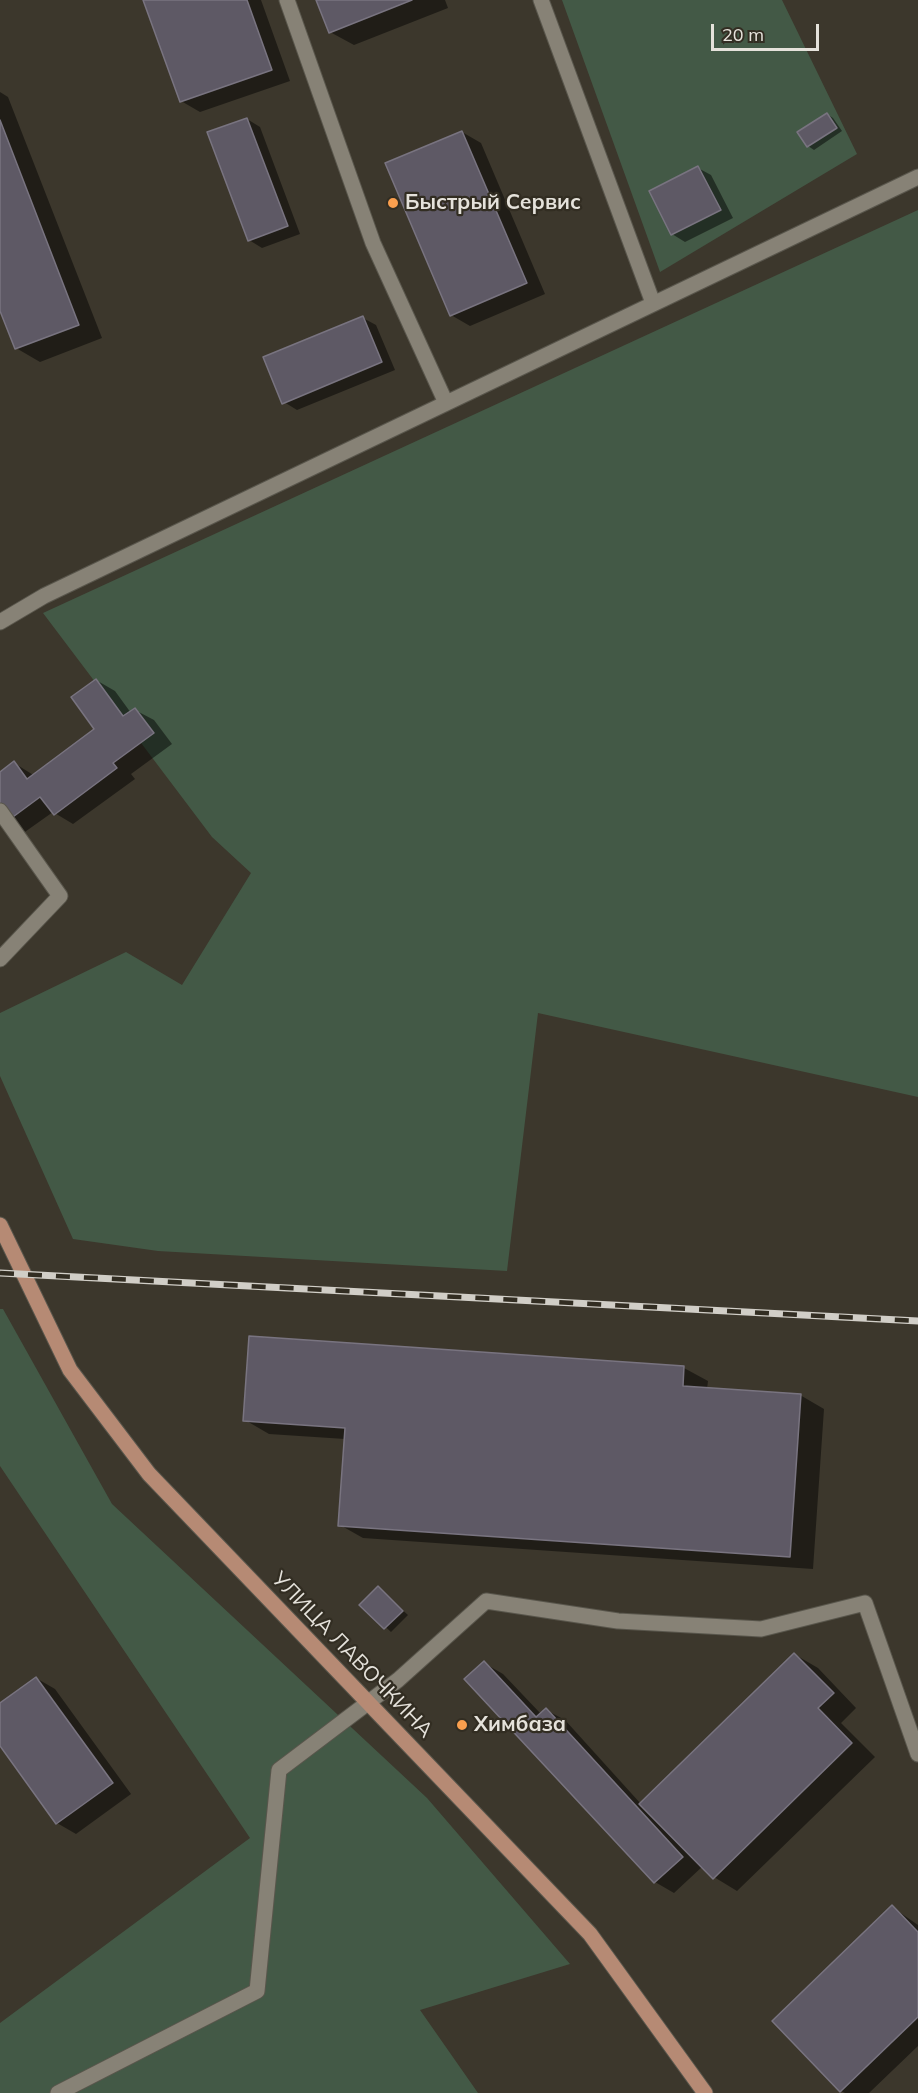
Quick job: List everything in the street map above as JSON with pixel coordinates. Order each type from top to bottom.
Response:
[{"type":"main road","name":"УЛИЦА ЛАВОЧКИНА","points":[[0,1225],[70,1370],[149,1474],[590,1934],[705,2093]]},
{"type":"street","points":[[287,0],[373,243],[446,403]]},
{"type":"street","points":[[541,0],[653,303]]},
{"type":"street","points":[[0,622],[44,596],[918,177]]},
{"type":"street","points":[[0,811],[60,896],[0,959]]},
{"type":"street","points":[[57,2093],[257,1990],[279,1770],[367,1701],[398,1680],[486,1601],[618,1621],[761,1629],[865,1603],[918,1754]]},
{"type":"green space","points":[[562,0],[782,0],[857,154],[660,272]]},
{"type":"green space","points":[[918,210],[918,1097],[538,1013],[507,1271],[158,1251],[73,1239],[0,1076],[0,1013],[126,952],[182,985],[251,873],[212,837],[43,613]]},
{"type":"green space","points":[[0,1309],[3,1309],[112,1504],[427,1798],[570,1964],[420,2010],[478,2093],[0,2093],[0,2023],[250,1838],[0,1466]]},
{"type":"building","points":[[143,0],[247,0],[272,70],[180,102]]},
{"type":"building","points":[[316,0],[412,0],[329,33]]},
{"type":"building","points":[[827,113],[837,128],[807,147],[797,132]]},
{"type":"building","points":[[247,118],[288,226],[248,241],[207,132]]},
{"type":"building","points":[[0,120],[79,325],[15,349],[0,311]]},
{"type":"building","points":[[462,131],[527,283],[450,316],[385,163]]},
{"type":"building","points":[[698,166],[721,210],[671,235],[649,191]]},
{"type":"building","points":[[363,316],[382,362],[282,404],[263,357]]},
{"type":"building","points":[[96,679],[123,716],[135,708],[154,733],[113,763],[117,768],[54,815],[40,797],[2,825],[0,821],[0,772],[14,761],[27,779],[94,729],[71,697]]},
{"type":"building","points":[[249,1336],[684,1366],[683,1386],[801,1394],[790,1557],[338,1526],[345,1428],[243,1421]]},
{"type":"building","points":[[378,1586],[403,1611],[384,1629],[359,1605]]},
{"type":"building","points":[[794,1653],[834,1693],[818,1708],[852,1743],[713,1879],[639,1804]]},
{"type":"building","points":[[484,1661],[536,1717],[546,1708],[683,1857],[654,1883],[464,1679]]},
{"type":"building","points":[[36,1677],[113,1783],[56,1824],[0,1746],[0,1703]]},
{"type":"building","points":[[892,1905],[918,1932],[918,2017],[840,2092],[772,2021]]},
{"type":"railway","points":[[0,1273],[918,1321]]},
{"type":"place","name":"Быстрый Сервис","points":[[393,203]]},
{"type":"place","name":"Химбаза","points":[[462,1725]]}]
